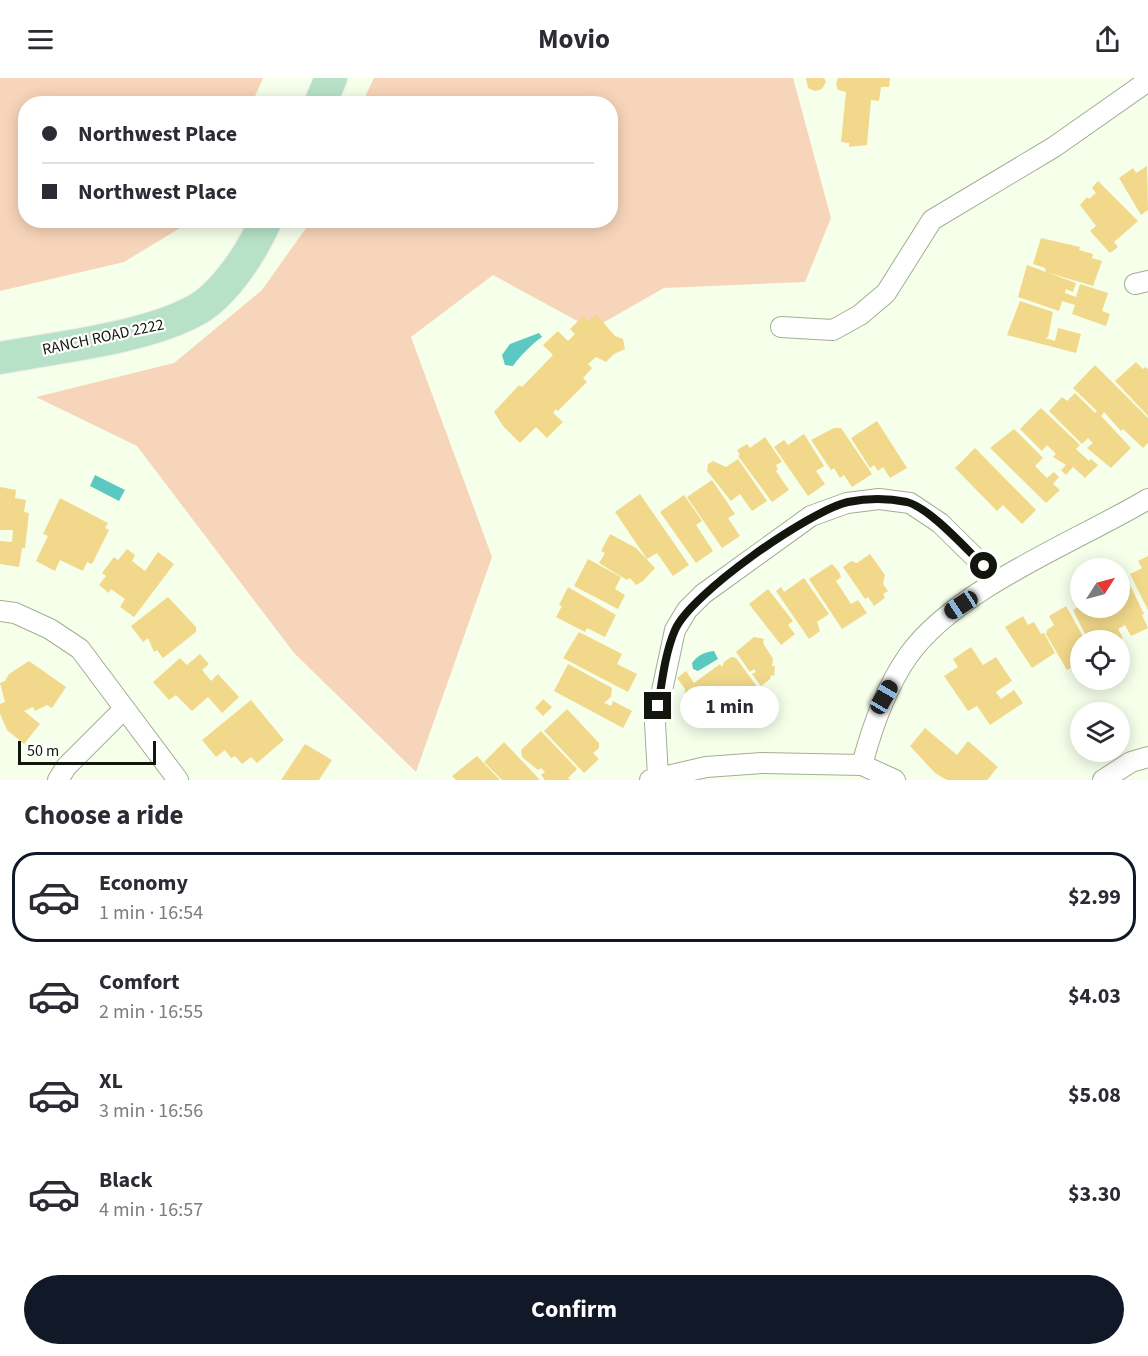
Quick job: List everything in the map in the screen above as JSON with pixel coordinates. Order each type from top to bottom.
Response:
[{"type":"main road","points":[[323,96],[331,78]]},
{"type":"main road","name":"RANCH ROAD 2222","points":[[0,358],[159,327],[198,309],[231,279],[262,228]]},
{"type":"street","points":[[781,327],[833,330],[860,315],[886,293],[932,220],[1054,147],[1148,81]]},
{"type":"street","points":[[895,780],[862,765],[762,763],[705,767],[654,778],[655,723],[675,630],[687,610],[703,594],[812,516],[847,503],[879,499],[910,503],[940,523],[998,580]]},
{"type":"street","points":[[862,765],[884,697],[908,655],[943,617],[998,580],[1148,499]]},
{"type":"street","points":[[0,610],[15,613],[50,629],[80,649],[178,780]]},
{"type":"street","points":[[58,780],[66,767],[124,709]]},
{"type":"street","points":[[1103,780],[1131,762],[1148,757]]},
{"type":"shaded area","points":[[0,78],[263,78],[255,96],[18,96],[18,228],[180,228],[124,262],[0,291]]},
{"type":"shaded area","points":[[374,78],[793,78],[831,218],[805,282],[664,288],[592,329],[493,275],[411,337],[492,557],[416,772],[294,653],[137,446],[36,397],[174,363],[262,290],[306,228],[618,228],[618,96],[365,96]]},
{"type":"water","points":[[539,333],[542,337],[526,350],[513,366],[505,365],[502,355],[510,344]]},
{"type":"water","points":[[95,475],[125,490],[119,501],[90,486]]},
{"type":"water","points":[[714,651],[718,659],[698,671],[693,669],[692,663],[697,658],[704,653]]},
{"type":"building","points":[[806,78],[824,78],[826,82],[822,89],[815,91],[808,88]]},
{"type":"building","points":[[838,78],[890,78],[889,87],[881,87],[879,101],[871,100],[867,145],[849,147],[849,143],[841,142],[846,92],[838,90],[836,84]]},
{"type":"building","points":[[1147,166],[1148,210],[1141,215],[1119,178],[1133,168],[1136,173]]},
{"type":"building","points":[[1098,181],[1138,221],[1114,242],[1118,247],[1110,253],[1090,231],[1096,226],[1080,205],[1087,197],[1089,199],[1096,193],[1092,188]]},
{"type":"building","points":[[1041,238],[1080,247],[1079,250],[1093,254],[1092,258],[1102,261],[1093,286],[1046,272],[1045,268],[1033,264]]},
{"type":"building","points":[[1027,265],[1076,283],[1073,292],[1066,289],[1065,293],[1076,297],[1080,284],[1108,293],[1102,311],[1110,314],[1106,326],[1072,314],[1075,305],[1062,301],[1059,311],[1018,297]]},
{"type":"building","points":[[1020,301],[1053,312],[1048,337],[1045,338],[1055,341],[1058,328],[1081,334],[1076,353],[1007,335]]},
{"type":"building","points":[[596,314],[615,336],[623,339],[625,349],[614,354],[606,362],[596,357],[588,364],[592,368],[583,378],[587,382],[558,411],[556,409],[553,413],[563,422],[547,438],[536,427],[520,443],[503,426],[494,412],[519,385],[522,387],[553,355],[543,345],[558,331],[568,341],[575,334],[570,329],[583,316],[588,321]]},
{"type":"building","points":[[1136,362],[1143,369],[1145,367],[1148,369],[1148,416],[1115,381]]},
{"type":"building","points":[[1095,365],[1148,418],[1148,443],[1143,448],[1123,429],[1121,431],[1104,412],[1101,416],[1131,448],[1111,468],[1087,448],[1093,443],[1088,438],[1082,444],[1049,411],[1062,397],[1067,401],[1075,393],[1095,413],[1097,411],[1073,388]]},
{"type":"building","points":[[1041,408],[1080,445],[1076,449],[1089,461],[1091,459],[1098,465],[1085,478],[1073,467],[1066,475],[1061,470],[1066,465],[1053,457],[1056,454],[1047,445],[1042,451],[1020,429]]},
{"type":"building","points":[[877,421],[907,468],[890,478],[883,467],[878,471],[874,465],[870,468],[851,438]]},
{"type":"building","points":[[834,428],[841,428],[872,474],[852,487],[844,475],[840,478],[834,468],[831,470],[811,440]]},
{"type":"building","points":[[1014,429],[1043,458],[1035,466],[1047,478],[1054,472],[1059,477],[1053,484],[1060,490],[1046,503],[990,448]]},
{"type":"building","points":[[804,434],[824,466],[816,471],[825,484],[808,496],[774,447],[784,440],[788,445]]},
{"type":"building","points":[[765,437],[782,462],[776,465],[778,469],[776,471],[789,490],[772,502],[738,456],[740,455],[737,450],[747,444],[750,448]]},
{"type":"building","points":[[975,448],[1036,510],[1022,524],[1003,505],[997,511],[955,468]]},
{"type":"building","points":[[738,459],[767,501],[752,511],[740,494],[731,501],[707,471],[708,464],[713,461],[726,467]]},
{"type":"building","points":[[712,480],[735,514],[728,518],[740,536],[722,548],[687,497]]},
{"type":"building","points":[[0,487],[16,490],[15,498],[26,500],[24,512],[29,513],[25,548],[22,548],[19,567],[0,564],[0,541],[12,542],[13,530],[0,530]]},
{"type":"building","points":[[640,494],[689,565],[673,576],[657,553],[647,559],[615,512]]},
{"type":"building","points":[[684,495],[702,521],[696,525],[713,551],[696,563],[660,512]]},
{"type":"building","points":[[60,498],[108,523],[105,528],[109,530],[92,564],[87,562],[83,571],[60,560],[55,571],[36,561],[48,536],[43,534]]},
{"type":"building","points":[[610,534],[636,548],[655,568],[643,581],[636,585],[630,578],[627,580],[599,563],[605,553],[601,551]]},
{"type":"building","points":[[127,549],[135,555],[132,561],[145,571],[158,552],[174,564],[134,617],[120,607],[125,599],[111,589],[109,593],[99,585],[106,576],[102,573],[114,557],[118,560]]},
{"type":"building","points":[[870,554],[885,575],[883,584],[888,591],[883,594],[885,598],[874,606],[868,597],[865,599],[843,567],[851,561],[857,563]]},
{"type":"building","points":[[1148,556],[1148,610],[1130,574],[1142,568],[1138,561]]},
{"type":"building","points":[[588,559],[621,577],[615,589],[625,595],[618,609],[574,586]]},
{"type":"building","points":[[832,564],[841,577],[836,581],[851,604],[858,600],[867,613],[842,629],[809,579]]},
{"type":"building","points":[[804,578],[829,614],[817,622],[820,631],[809,639],[776,591],[781,587],[784,592]]},
{"type":"building","points":[[1130,585],[1148,628],[1131,636],[1130,630],[1125,625],[1119,630],[1083,630],[1077,618],[1130,618]]},
{"type":"building","points":[[568,587],[616,615],[605,637],[587,628],[585,632],[556,617]]},
{"type":"building","points":[[768,589],[793,621],[788,625],[795,634],[781,645],[749,604]]},
{"type":"building","points":[[168,597],[196,627],[196,632],[163,658],[157,650],[154,652],[148,638],[143,642],[131,626]]},
{"type":"building","points":[[1066,606],[1070,618],[1073,618],[1079,630],[1070,630],[1070,668],[1067,670],[1046,634],[1047,630],[1054,625],[1049,616]]},
{"type":"building","points":[[1023,616],[1028,625],[1034,622],[1041,634],[1044,633],[1055,653],[1032,668],[1005,627]]},
{"type":"building","points":[[579,632],[622,654],[617,664],[637,674],[628,692],[563,658]]},
{"type":"building","points":[[754,637],[764,639],[763,643],[773,659],[772,666],[775,666],[774,676],[771,675],[770,679],[761,686],[752,674],[756,672],[754,669],[750,672],[736,652]]},
{"type":"building","points":[[971,647],[983,665],[996,657],[1012,681],[996,692],[1001,699],[1014,690],[1023,703],[990,725],[977,706],[968,711],[944,676],[958,667],[953,659]]},
{"type":"building","points":[[200,654],[209,664],[202,670],[211,681],[218,674],[239,697],[222,713],[208,697],[192,711],[176,695],[169,700],[153,682],[180,658],[187,665]]},
{"type":"building","points":[[731,657],[736,658],[767,700],[750,712],[739,698],[708,719],[702,710],[698,713],[677,678],[686,671],[694,683],[720,664],[722,667],[724,662]]},
{"type":"building","points":[[29,661],[66,687],[52,708],[47,705],[35,711],[33,707],[24,711],[40,724],[24,744],[7,730],[0,714],[0,704],[5,702],[0,683]]},
{"type":"building","points":[[568,664],[612,688],[611,697],[604,703],[611,706],[613,701],[632,711],[623,728],[554,691]]},
{"type":"building","points":[[543,699],[552,707],[543,716],[535,708]]},
{"type":"building","points":[[251,700],[284,740],[257,763],[251,757],[242,764],[235,756],[231,758],[225,750],[216,757],[202,740]]},
{"type":"building","points":[[567,709],[599,743],[599,748],[593,753],[599,759],[584,773],[544,731]]},
{"type":"building","points":[[925,728],[957,755],[968,741],[998,767],[987,780],[947,780],[935,773],[910,746]]},
{"type":"building","points":[[541,731],[577,769],[568,778],[570,780],[545,780],[541,775],[545,772],[541,768],[538,770],[522,757],[521,750]]},
{"type":"building","points":[[504,742],[540,780],[502,780],[484,762]]},
{"type":"building","points":[[305,744],[332,760],[319,780],[281,780]]},
{"type":"building","points":[[477,756],[500,780],[456,780],[452,776]]},
{"type":"route","points":[[658,706],[675,630],[687,610],[703,594],[812,516],[847,503],[879,499],[910,503],[940,523],[984,566]]}]
